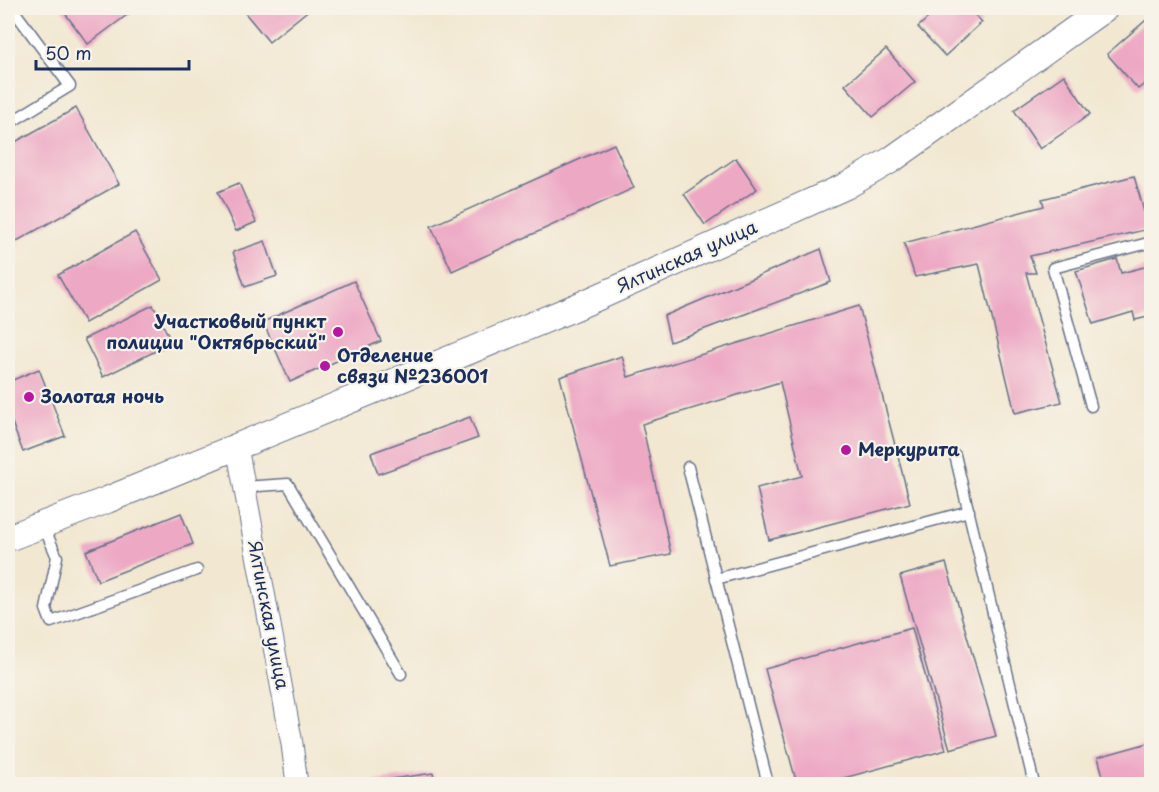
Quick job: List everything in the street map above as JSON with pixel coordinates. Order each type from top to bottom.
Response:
[{"type":"street","name":"Ялтинская улица","points":[[8,538],[237,447],[576,307],[846,186],[891,160],[1105,8]]},
{"type":"street","name":"Ялтинская улица","points":[[237,447],[292,744],[297,784]]},
{"type":"lane","points":[[8,124],[70,86],[12,8]]},
{"type":"lane","points":[[1090,406],[1053,268],[1152,242]]},
{"type":"lane","points":[[955,455],[1034,784]]},
{"type":"lane","points":[[688,467],[768,784]]},
{"type":"lane","points":[[244,487],[288,484],[402,674]]},
{"type":"lane","points":[[716,579],[969,511]]},
{"type":"lane","points":[[43,524],[57,557],[46,609],[51,622],[197,570]]},
{"type":"building","points":[[61,8],[134,8],[135,9],[88,44]]},
{"type":"building","points":[[241,8],[311,8],[269,42]]},
{"type":"building","points":[[939,8],[968,8],[982,22],[945,56],[918,27]]},
{"type":"building","points":[[1152,15],[1152,78],[1138,89],[1107,54]]},
{"type":"building","points":[[886,49],[915,82],[873,117],[845,85]]},
{"type":"building","points":[[1064,75],[1090,114],[1040,149],[1014,110]]},
{"type":"building","points":[[76,108],[119,184],[8,246],[8,146]]},
{"type":"building","points":[[614,144],[634,188],[452,271],[431,226]]},
{"type":"building","points":[[736,158],[757,189],[705,225],[684,194]]},
{"type":"building","points":[[1134,176],[1149,229],[1030,256],[1036,273],[1026,273],[1062,402],[1015,413],[979,264],[915,277],[904,243],[1044,206],[1042,199]]},
{"type":"building","points":[[239,183],[256,222],[236,231],[218,192]]},
{"type":"building","points":[[135,232],[162,280],[85,323],[58,275]]},
{"type":"building","points":[[265,241],[277,276],[245,287],[233,252]]},
{"type":"building","points":[[821,249],[831,282],[670,342],[664,316]]},
{"type":"building","points":[[1117,259],[1121,273],[1152,265],[1152,316],[1135,320],[1133,312],[1093,324],[1076,271]]},
{"type":"building","points":[[354,281],[381,341],[290,382],[263,322]]},
{"type":"building","points":[[153,305],[172,343],[103,377],[84,339]]},
{"type":"building","name":"Меркурита","points":[[859,306],[910,503],[769,540],[757,488],[802,476],[780,382],[642,424],[671,554],[610,566],[560,377],[622,356],[628,377]]},
{"type":"building","name":"Золотая ночь","points":[[39,369],[65,436],[23,452],[8,412],[8,382]]},
{"type":"building","points":[[470,417],[478,438],[378,474],[371,453]]},
{"type":"building","points":[[181,513],[193,544],[98,581],[86,551]]},
{"type":"building","points":[[946,563],[996,736],[950,749],[900,576]]},
{"type":"building","points":[[912,628],[946,750],[822,784],[797,784],[765,669]]},
{"type":"building","points":[[1152,742],[1152,784],[1105,784],[1098,757]]},
{"type":"building","points":[[433,773],[435,784],[365,784],[365,783]]},
{"type":"place","name":"Участковый пункт полиции \"Октябрьский\"","points":[[338,332]]},
{"type":"place","name":"Отделение связи №236001","points":[[325,366]]},
{"type":"place","name":"Золотая ночь","points":[[29,397]]},
{"type":"place","name":"Меркурита","points":[[846,450]]}]
